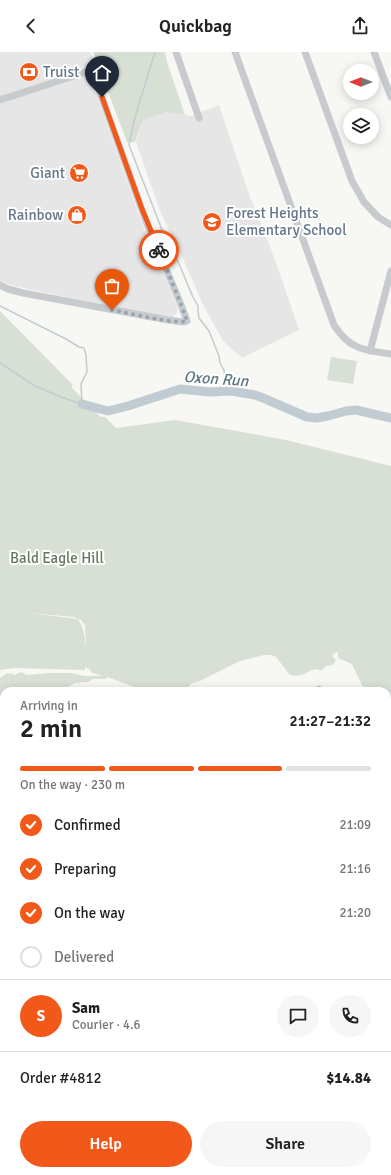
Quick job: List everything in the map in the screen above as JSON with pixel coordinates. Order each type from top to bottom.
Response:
[{"type":"street","points":[[176,52],[199,118]]},
{"type":"street","points":[[235,52],[334,325],[340,335],[355,347],[391,354]]},
{"type":"street","points":[[305,52],[352,181],[364,202],[378,217],[391,225]]},
{"type":"street","points":[[374,52],[391,97]]},
{"type":"street","points":[[0,100],[92,70],[147,224],[187,321],[183,322],[168,320],[23,293],[0,285]]},
{"type":"street","points":[[370,351],[391,271]]},
{"type":"shaded area","points":[[0,52],[90,52],[93,58],[87,61],[88,63],[86,65],[144,229],[176,303],[178,310],[173,317],[169,318],[76,299],[14,286],[0,281]]},
{"type":"shaded area","name":"Forest Heights Elementary School","points":[[219,105],[250,197],[274,257],[299,330],[242,358],[223,341],[203,305],[160,211],[136,142],[143,120],[166,112],[191,116]]},
{"type":"green space","points":[[93,52],[165,52],[185,115],[166,112],[143,120],[135,142],[127,142]]},
{"type":"green space","name":"Bald Eagle Hill","points":[[0,311],[73,385],[71,387],[101,417],[105,417],[116,428],[175,420],[286,440],[391,466],[391,687],[364,687],[352,664],[338,658],[338,652],[332,656],[336,660],[333,665],[326,666],[321,671],[316,669],[297,676],[290,675],[276,657],[264,655],[240,661],[200,681],[192,683],[188,687],[135,687],[107,677],[106,679],[93,679],[88,682],[75,683],[68,687],[0,687],[0,678],[5,675],[15,675],[21,672],[27,675],[72,673],[85,676],[102,676],[90,672],[91,670],[85,667],[85,670],[15,668],[0,670]],"holes":[[[29,613],[74,617],[81,620],[85,625],[86,647],[83,630],[78,619]]]},
{"type":"green space","points":[[331,357],[357,361],[353,384],[327,380]]},
{"type":"waterway","points":[[155,52],[135,117],[129,145],[164,235],[198,306],[199,318],[209,331],[219,356],[220,363],[224,370],[225,379],[231,391]]},
{"type":"waterway","points":[[0,306],[79,347],[84,348],[87,372],[81,384],[82,404],[35,386],[0,363]]},
{"type":"waterway","name":"Oxon Run","points":[[82,404],[108,411],[180,389],[210,392],[231,391],[255,395],[307,417],[317,418],[356,410],[391,418]]},
{"type":"way so far","points":[[112,310],[168,320],[183,322],[187,321],[159,250]]},
{"type":"place","name":"Truist","points":[[29,72]]},
{"type":"place","name":"Giant","points":[[79,173]]},
{"type":"place","name":"Rainbow","points":[[77,215]]},
{"type":"place","name":"Forest Heights Elementary School","points":[[212,222]]},
{"type":"route","points":[[102,97],[147,224],[159,250]]}]
